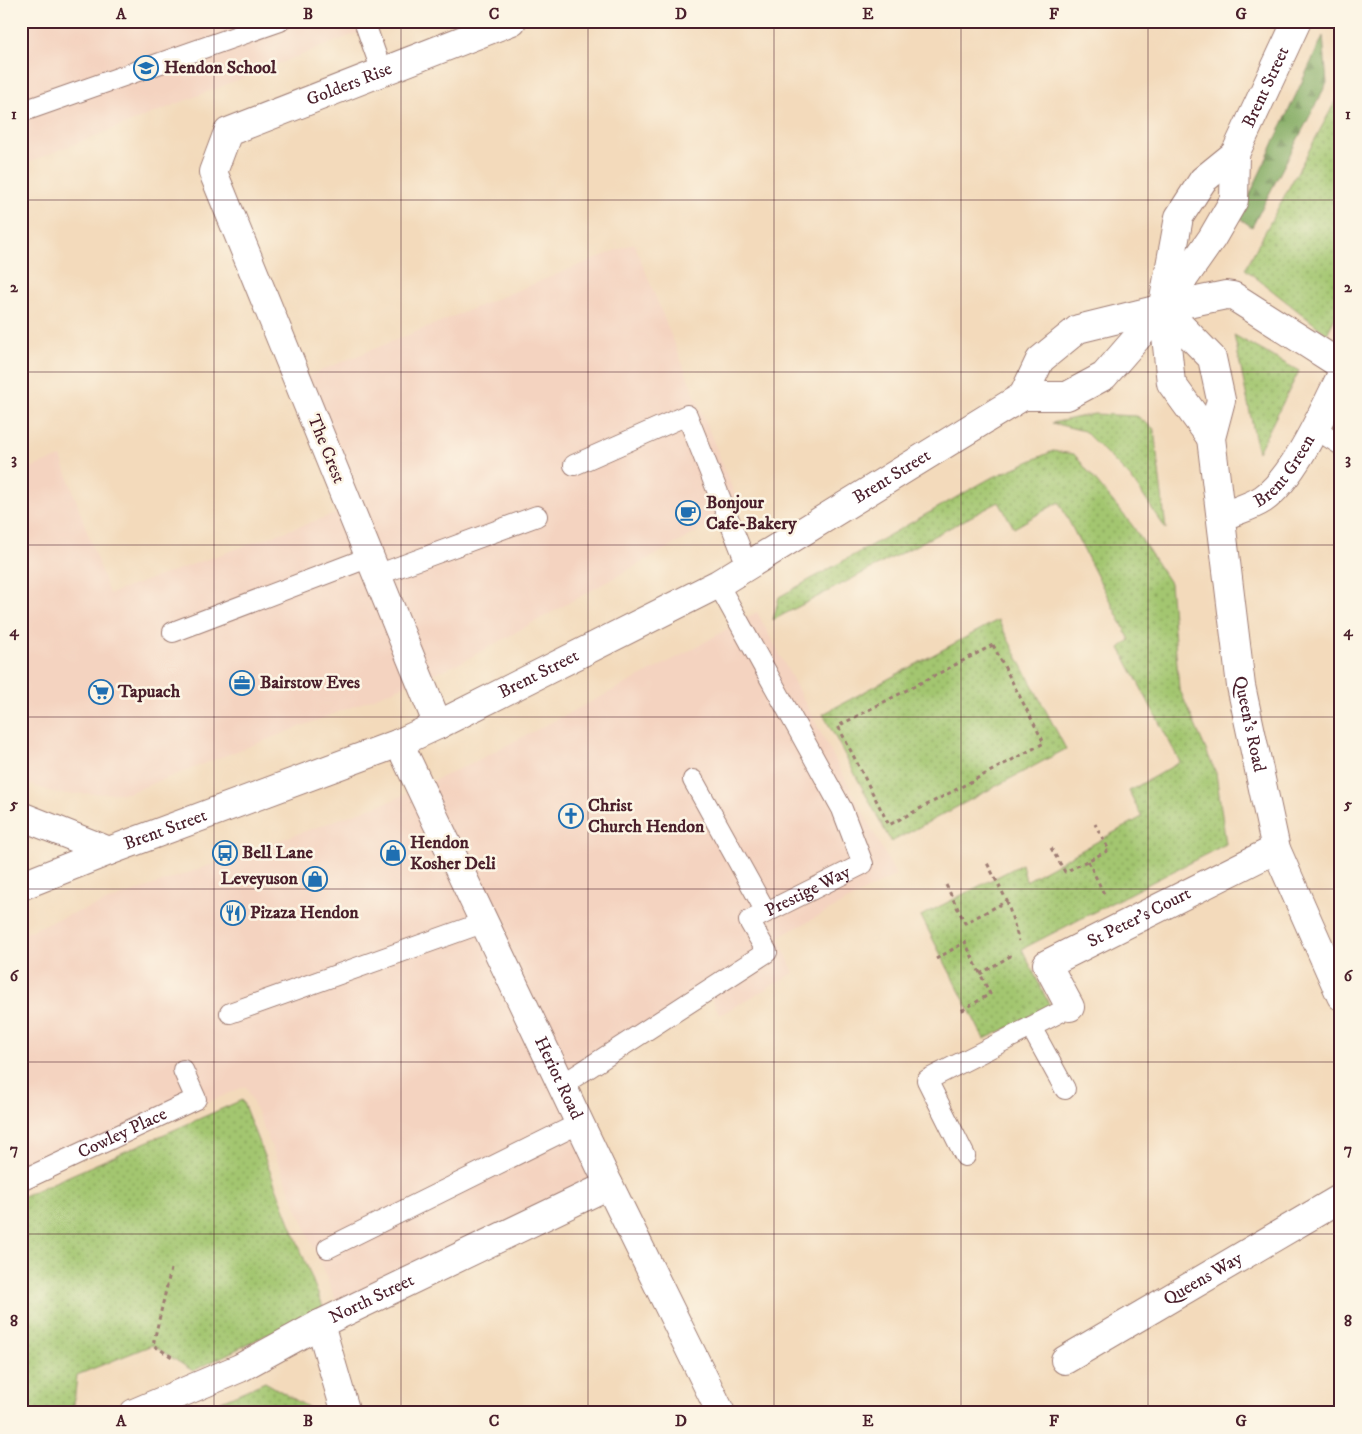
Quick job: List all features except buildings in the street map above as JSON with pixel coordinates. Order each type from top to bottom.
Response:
[{"type":"street","name":"Golders Rise","points":[[213,172],[228,132],[512,21]]},
{"type":"street","name":"Brent Street","points":[[21,886],[109,851],[399,743],[438,725],[718,584],[1023,396],[1067,396],[1104,376],[1162,308],[1212,238],[1234,200],[1235,154],[1297,21]]},
{"type":"street","name":"Brent Street","points":[[1162,308],[1179,217],[1203,180],[1235,154]]},
{"type":"street","name":"The Crest","points":[[213,172],[438,725]]},
{"type":"street","points":[[1023,396],[1040,360],[1078,329],[1162,308],[1226,296],[1233,296],[1339,380]]},
{"type":"street","name":"Queen's Road","points":[[1162,308],[1212,358],[1221,400],[1211,438],[1241,686],[1276,849],[1341,996]]},
{"type":"street","name":"Queen's Road","points":[[1162,308],[1171,383],[1211,438]]},
{"type":"street","name":"Brent Green","points":[[1221,517],[1263,499],[1279,485],[1292,468],[1339,380]]},
{"type":"street","name":"Heriot Road","points":[[399,743],[609,1185],[721,1413]]},
{"type":"street","points":[[21,816],[109,851]]},
{"type":"street","name":"St Peter's Court","points":[[1070,1007],[1046,964],[1276,849]]},
{"type":"street","name":"North Street","points":[[134,1413],[240,1368],[320,1324],[609,1185]]},
{"type":"street","name":"Queens Way","points":[[1065,1360],[1341,1198]]},
{"type":"street","points":[[320,1324],[346,1413]]},
{"type":"lane","points":[[21,112],[280,21]]},
{"type":"lane","points":[[364,21],[382,72]]},
{"type":"lane","points":[[574,465],[687,415],[747,565]]},
{"type":"lane","points":[[1314,428],[1341,445]]},
{"type":"lane","points":[[173,632],[374,566],[537,516]]},
{"type":"lane","name":"Prestige Way","points":[[562,1086],[767,952],[748,921],[864,864],[842,809],[718,584]]},
{"type":"lane","points":[[693,780],[766,912]]},
{"type":"lane","points":[[230,1013],[485,922]]},
{"type":"lane","points":[[965,1156],[927,1080],[1070,1007]]},
{"type":"lane","points":[[1031,1027],[1065,1089]]},
{"type":"lane","name":"Cowley Place","points":[[21,1182],[196,1099],[183,1070]]},
{"type":"lane","points":[[328,1248],[580,1123]]},
{"type":"path","points":[[992,645],[1044,743],[889,824],[838,726],[992,645]]},
{"type":"path","points":[[1051,848],[1065,872],[1109,850],[1095,824]]},
{"type":"path","points":[[988,863],[1007,901],[1022,949]]},
{"type":"path","points":[[946,885],[965,923],[1007,901]]},
{"type":"path","points":[[936,959],[965,942],[990,994],[961,1010]]},
{"type":"path","points":[[171,1268],[153,1345],[193,1370],[198,1386]]},
{"type":"shaded area","name":"Hendon School","points":[[21,21],[388,21],[21,165]]},
{"type":"shaded area","points":[[634,243],[740,508],[462,662],[354,706],[128,793],[60,794],[21,782],[21,471],[61,457],[109,594],[349,509],[295,381]]},
{"type":"shaded area","points":[[757,612],[896,875],[779,937],[794,973],[720,1015],[708,992],[561,1084],[609,1184],[341,1313],[246,1086],[21,1182],[21,935],[55,920],[393,800],[480,759],[684,654]]},
{"type":"green space","points":[[1323,36],[1327,83],[1252,227],[1239,218]]},
{"type":"green space","points":[[1341,91],[1341,305],[1327,334],[1245,269]]},
{"type":"green space","points":[[1234,335],[1299,371],[1258,452]]},
{"type":"green space","points":[[1094,414],[1137,416],[1154,429],[1166,529],[1131,478],[1084,431],[1052,423]]},
{"type":"green space","points":[[1053,451],[1074,454],[1132,525],[1170,583],[1179,688],[1216,773],[1226,844],[1022,949],[1051,1008],[984,1039],[921,916],[1022,864],[1026,881],[1142,817],[1129,791],[1180,762],[1120,648],[1130,640],[1059,502],[1014,528],[999,502],[773,620],[779,597],[989,479]]},
{"type":"green space","points":[[998,620],[1066,749],[891,842],[823,714]]},
{"type":"green space","points":[[242,1100],[323,1307],[193,1371],[152,1345],[77,1375],[73,1413],[21,1413],[21,1197]]},
{"type":"green space","points":[[265,1382],[318,1413],[194,1413]]},
{"type":"place","name":"Hendon School","points":[[146,68]]},
{"type":"place","name":"Bonjour Cafe-Bakery","points":[[688,513]]},
{"type":"place","name":"Bairstow Eves","points":[[242,683]]},
{"type":"place","name":"Tapuach","points":[[101,692]]},
{"type":"place","name":"Christ Church Hendon","points":[[571,816]]},
{"type":"place","name":"Bell Lane","points":[[225,853]]},
{"type":"place","name":"Hendon Kosher Deli","points":[[393,853]]},
{"type":"place","name":"Leveyuson","points":[[315,879]]},
{"type":"place","name":"Pizaza Hendon","points":[[233,913]]}]
